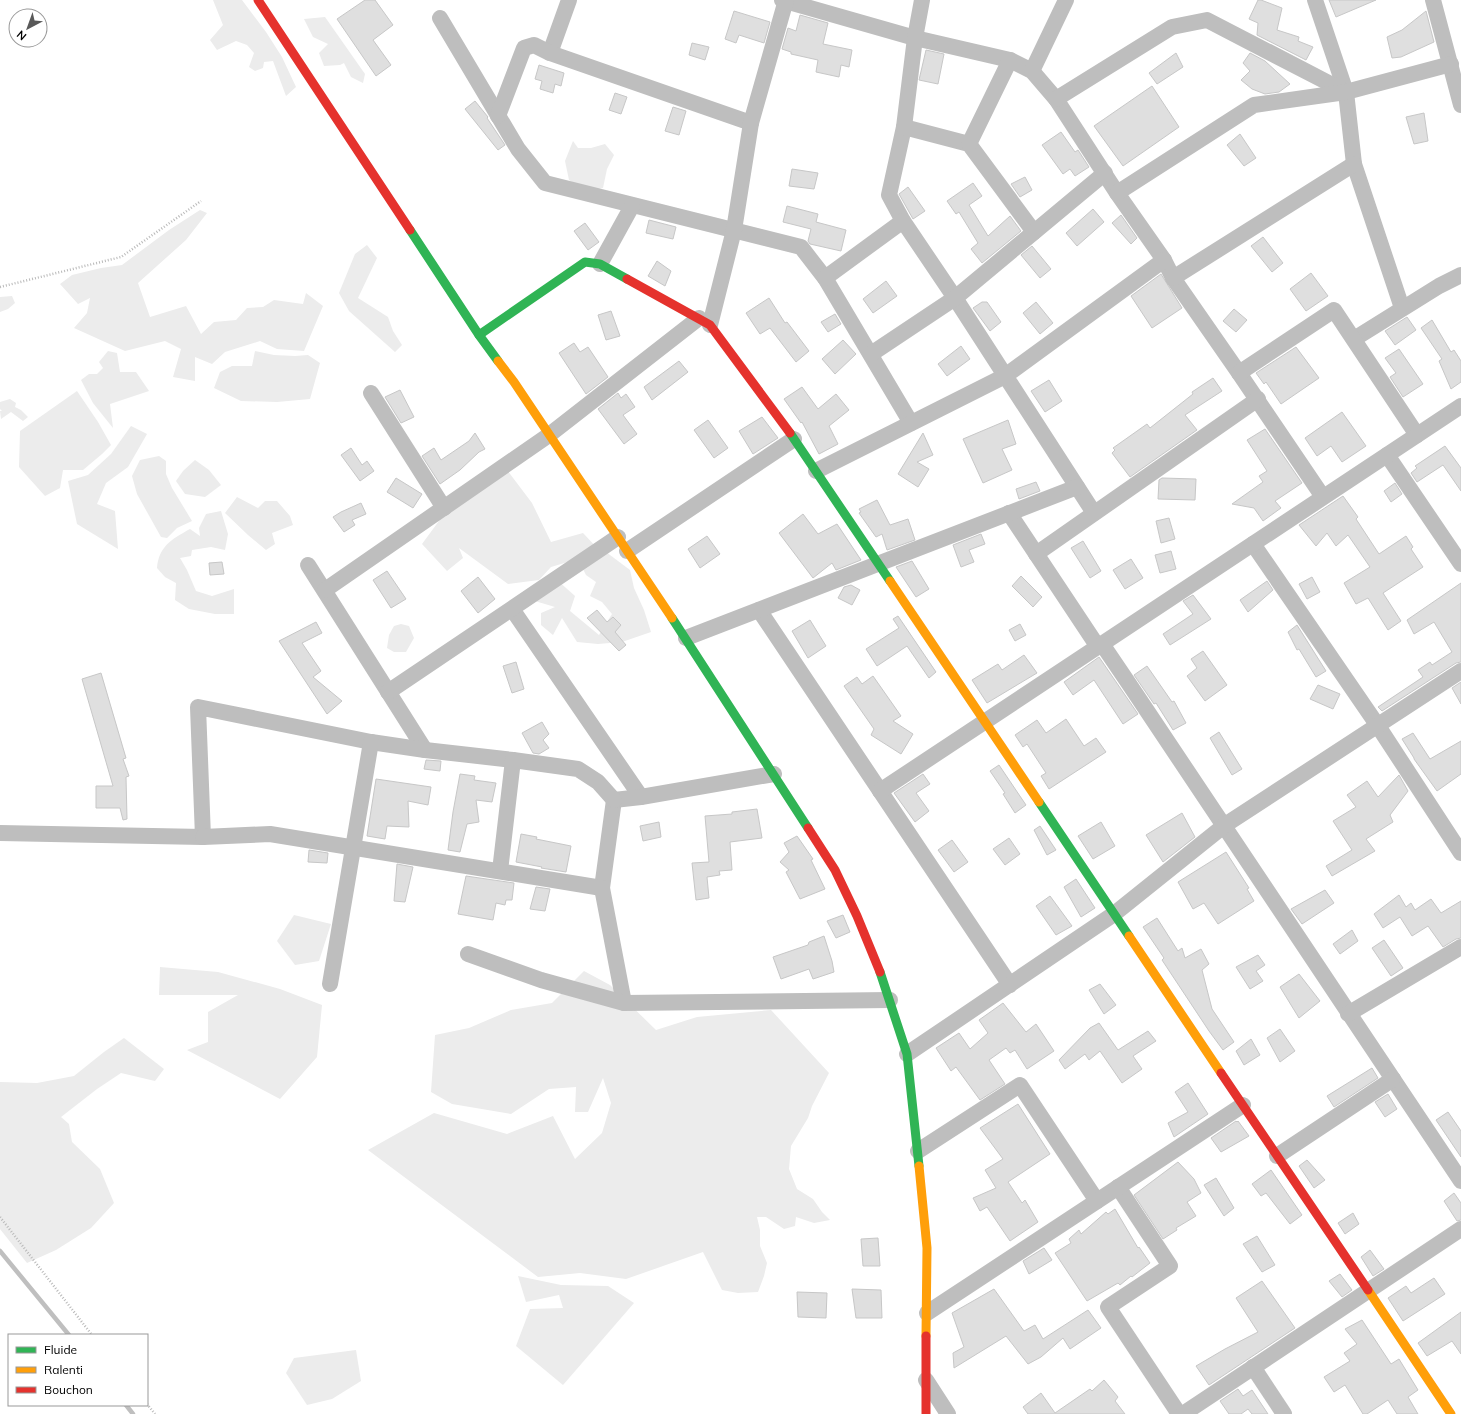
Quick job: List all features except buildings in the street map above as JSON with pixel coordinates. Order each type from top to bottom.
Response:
[{"type":"street","points":[[258,0],[479,334],[514,382],[686,638],[834,870],[860,922],[882,976],[907,1054],[927,1248],[926,1414]]},
{"type":"street","points":[[550,53],[569,0]]},
{"type":"street","points":[[325,590],[549,435],[704,322],[734,230],[751,123],[784,0],[915,38],[1010,60],[1032,71],[1056,99],[1117,193],[1164,260],[1172,278],[1258,399],[1323,497]]},
{"type":"street","points":[[922,0],[915,38],[904,127],[888,195],[903,221],[955,298],[1094,513]]},
{"type":"street","points":[[1032,71],[1066,0]]},
{"type":"street","points":[[1315,0],[1346,92],[1354,164],[1402,308]]},
{"type":"street","points":[[1433,0],[1461,106]]},
{"type":"street","points":[[440,18],[518,149],[545,183],[632,206],[801,247],[825,278],[911,423]]},
{"type":"street","points":[[1056,99],[1172,27],[1207,20],[1346,92]]},
{"type":"street","points":[[498,116],[524,48],[534,45],[550,53],[751,123]]},
{"type":"street","points":[[969,144],[1010,60]]},
{"type":"street","points":[[1117,193],[1254,105],[1346,92],[1451,64]]},
{"type":"street","points":[[904,127],[969,144],[1034,232]]},
{"type":"street","points":[[1172,278],[1354,164]]},
{"type":"street","points":[[871,354],[955,298],[1105,173]]},
{"type":"street","points":[[600,264],[632,206]]},
{"type":"street","points":[[825,278],[903,221]]},
{"type":"street","points":[[816,471],[1005,376],[1164,260]]},
{"type":"street","points":[[479,334],[585,262],[600,264],[704,322],[794,439],[816,471],[1451,1414]]},
{"type":"street","points":[[1354,339],[1402,308],[1461,275]]},
{"type":"street","points":[[1240,373],[1334,310],[1417,435]]},
{"type":"street","points":[[371,393],[444,508]]},
{"type":"street","points":[[1036,554],[1258,399]]},
{"type":"street","points":[[880,791],[1461,406]]},
{"type":"street","points":[[628,551],[794,439]]},
{"type":"street","points":[[1387,455],[1461,564]]},
{"type":"street","points":[[686,638],[1077,487]]},
{"type":"street","points":[[1009,513],[1225,825],[1348,1014],[1461,1181]]},
{"type":"street","points":[[388,692],[618,537]]},
{"type":"street","points":[[1253,544],[1378,726],[1461,852]]},
{"type":"street","points":[[308,565],[424,750]]},
{"type":"street","points":[[512,608],[641,797]]},
{"type":"street","points":[[759,610],[1010,985]]},
{"type":"street","points":[[907,1054],[1114,914],[1225,825],[1461,671]]},
{"type":"street","points":[[203,837],[198,707],[371,742],[578,769],[598,782],[614,800],[602,888],[624,1003]]},
{"type":"street","points":[[330,984],[371,742]]},
{"type":"street","points":[[500,872],[513,760]]},
{"type":"street","points":[[614,800],[641,797],[774,774]]},
{"type":"street","points":[[0,833],[203,837],[270,834],[602,888]]},
{"type":"street","points":[[1348,1014],[1461,947]]},
{"type":"street","points":[[468,954],[542,980],[624,1003],[890,1000]]},
{"type":"street","points":[[1277,1156],[1392,1079]]},
{"type":"street","points":[[918,1151],[1020,1085],[1097,1201]]},
{"type":"street","points":[[927,1313],[1243,1105]]},
{"type":"street","points":[[1118,1187],[1170,1266],[1108,1307],[1179,1414]]},
{"type":"street","points":[[1182,1414],[1461,1229]]},
{"type":"street","points":[[1253,1367],[1284,1414]]},
{"type":"street","points":[[926,1380],[948,1414]]},
{"type":"path","points":[[0,287],[121,257],[201,201]]},
{"type":"path","points":[[0,1217],[91,1334]]},
{"type":"path","points":[[148,1405],[155,1414]]},
{"type":"shaded area","points":[[213,0],[242,0],[266,32],[282,57],[296,87],[286,96],[273,61],[264,62],[263,68],[255,71],[249,67],[254,53],[247,45],[236,41],[217,50],[210,40],[223,25]]},
{"type":"shaded area","points":[[325,17],[365,74],[363,83],[351,77],[344,63],[340,65],[324,66],[319,53],[328,44],[313,37],[304,19]]},
{"type":"shaded area","points":[[573,141],[578,148],[591,148],[605,144],[614,155],[607,169],[603,188],[586,191],[569,180],[565,161]]},
{"type":"shaded area","points":[[200,210],[207,213],[186,240],[138,283],[150,317],[186,306],[201,334],[214,322],[236,320],[247,308],[263,307],[274,300],[303,304],[306,293],[323,306],[304,351],[277,349],[260,341],[225,352],[212,364],[195,357],[195,381],[173,377],[181,349],[165,341],[125,351],[74,328],[87,313],[90,298],[78,304],[60,284],[72,275],[122,265],[169,230]]},
{"type":"shaded area","points":[[367,245],[377,258],[358,298],[388,317],[393,331],[402,345],[395,352],[349,311],[339,293],[355,254]]},
{"type":"shaded area","points":[[12,296],[15,303],[8,309],[0,312],[0,297]]},
{"type":"shaded area","points":[[108,351],[117,353],[120,372],[136,372],[149,391],[110,404],[113,428],[93,403],[81,380],[89,374],[97,374],[103,368],[99,362]]},
{"type":"shaded area","points":[[255,351],[274,355],[308,355],[320,363],[310,399],[277,402],[241,401],[214,388],[220,372],[232,366],[252,366]]},
{"type":"shaded area","points":[[77,391],[98,422],[111,445],[83,470],[63,470],[60,488],[45,496],[19,467],[20,431]]},
{"type":"shaded area","points":[[10,399],[16,403],[15,407],[21,410],[28,417],[23,421],[11,412],[1,419],[0,411],[2,411],[0,409],[0,402]]},
{"type":"shaded area","points":[[131,426],[147,434],[128,467],[106,483],[97,504],[115,511],[118,549],[77,524],[68,481],[88,475],[111,454]]},
{"type":"shaded area","points":[[159,456],[166,461],[166,474],[172,488],[192,521],[177,528],[167,538],[161,537],[137,494],[132,476],[140,460]]},
{"type":"shaded area","points":[[195,460],[209,470],[221,485],[205,497],[185,494],[176,481],[183,471]]},
{"type":"shaded area","points":[[507,470],[532,503],[551,542],[583,533],[599,550],[581,558],[551,567],[539,580],[508,584],[459,548],[463,558],[447,571],[422,544],[447,510]]},
{"type":"shaded area","points":[[237,497],[258,508],[265,501],[277,501],[290,516],[293,525],[272,533],[275,544],[266,550],[225,513]]},
{"type":"shaded area","points":[[221,511],[228,534],[225,550],[211,547],[192,550],[191,556],[180,558],[196,591],[212,596],[234,589],[234,614],[215,614],[189,609],[175,600],[176,583],[165,577],[157,568],[160,554],[172,540],[190,529],[200,536],[199,528],[206,514]]},
{"type":"shaded area","points":[[606,552],[630,570],[634,588],[644,610],[651,632],[622,642],[598,644],[577,642],[562,618],[553,635],[541,625],[541,613],[555,607],[528,599],[532,585],[557,580],[575,596],[570,611],[599,635],[612,614],[602,602],[590,596],[596,582],[586,575],[582,567]]},
{"type":"shaded area","points":[[401,624],[409,626],[414,638],[406,652],[394,652],[387,648],[389,635],[394,626]]},
{"type":"shaded area","points":[[294,915],[331,924],[319,961],[295,965],[277,941]]},
{"type":"shaded area","points":[[160,967],[218,972],[280,989],[322,1005],[317,1057],[280,1099],[187,1050],[208,1042],[208,1012],[238,995],[159,995]]},
{"type":"shaded area","points":[[584,971],[610,985],[656,1030],[697,1017],[771,1010],[829,1073],[812,1106],[808,1118],[791,1146],[789,1169],[797,1189],[813,1199],[830,1220],[814,1223],[796,1217],[795,1226],[784,1229],[766,1217],[757,1217],[760,1230],[760,1246],[767,1263],[758,1292],[738,1293],[722,1290],[703,1252],[626,1279],[580,1273],[538,1277],[368,1150],[434,1113],[507,1134],[553,1116],[575,1159],[602,1133],[611,1103],[603,1078],[588,1112],[575,1112],[576,1087],[549,1089],[511,1114],[452,1104],[431,1092],[435,1035],[469,1028],[511,1010],[552,1003]]},
{"type":"shaded area","points":[[124,1038],[164,1069],[155,1081],[121,1073],[97,1089],[61,1117],[69,1124],[72,1142],[100,1169],[114,1203],[91,1228],[56,1250],[27,1263],[0,1229],[0,1082],[37,1083],[74,1076]]},
{"type":"shaded area","points":[[518,1276],[561,1285],[608,1286],[634,1303],[563,1385],[516,1346],[530,1309],[563,1308],[559,1295],[526,1302]]},
{"type":"shaded area","points":[[356,1350],[361,1381],[332,1399],[307,1405],[286,1373],[294,1358]]},
{"type":"waterway","points":[[0,1251],[68,1334]]},
{"type":"waterway","points":[[127,1406],[133,1414]]},
{"type":"traffic: fast","points":[[410,230],[479,335],[498,361]]},
{"type":"traffic: fast","points":[[479,335],[585,262],[600,264],[627,279]]},
{"type":"traffic: fast","points":[[790,433],[890,581]]},
{"type":"traffic: fast","points":[[672,618],[808,828]]},
{"type":"traffic: fast","points":[[1039,802],[1129,936]]},
{"type":"traffic: fast","points":[[880,972],[907,1054],[919,1166]]},
{"type":"traffic: slow","points":[[498,361],[514,382],[672,618]]},
{"type":"traffic: slow","points":[[890,581],[1039,802]]},
{"type":"traffic: slow","points":[[1129,936],[1221,1073]]},
{"type":"traffic: slow","points":[[919,1166],[927,1248],[926,1336]]},
{"type":"traffic: slow","points":[[1368,1290],[1451,1414]]},
{"type":"traffic: jam","points":[[258,0],[410,230]]},
{"type":"traffic: jam","points":[[627,279],[710,325],[790,433]]},
{"type":"traffic: jam","points":[[808,828],[835,870],[857,916],[880,972]]},
{"type":"traffic: jam","points":[[1221,1073],[1368,1290]]},
{"type":"traffic: jam","points":[[926,1336],[926,1414]]}]
